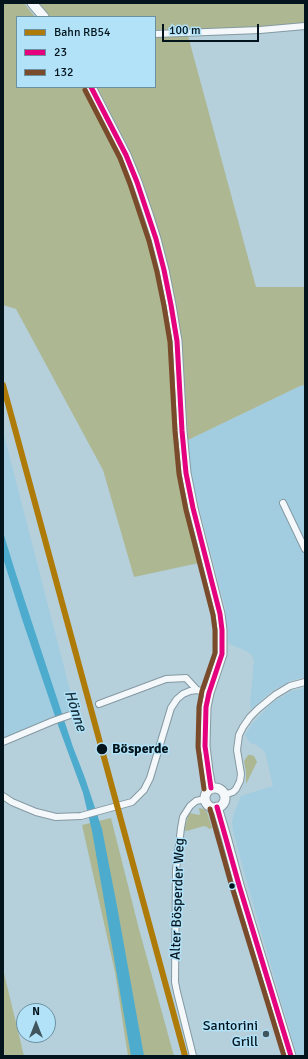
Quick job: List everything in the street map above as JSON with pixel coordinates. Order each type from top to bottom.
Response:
[{"type":"main road","points":[[32,3],[43,16]]},
{"type":"main road","points":[[92,88],[126,155],[137,182],[156,239],[171,305],[177,341],[186,473],[193,508],[220,614],[222,630],[222,654],[206,702],[205,711],[205,746],[211,788]]},
{"type":"main road","points":[[211,788],[221,790],[224,795],[225,798],[223,804],[217,807],[209,806],[205,799],[206,792],[211,788]]},
{"type":"main road","points":[[217,807],[291,1056]]},
{"type":"street","points":[[156,34],[260,30],[305,26]]},
{"type":"street","points":[[283,503],[305,549]]},
{"type":"street","points":[[99,704],[166,679],[186,678],[197,690]]},
{"type":"street","points":[[224,795],[233,792],[240,781],[241,774],[237,743],[243,727],[250,717],[275,695],[290,686],[305,682]]},
{"type":"street","points":[[3,796],[12,802],[36,812],[56,817],[81,816],[132,802],[144,790],[150,778],[171,708],[177,699],[190,691],[197,690],[209,693]]},
{"type":"street","points":[[3,742],[73,714]]},
{"type":"street","name":"Alter Bösperder Weg","points":[[193,1056],[175,982],[176,870],[180,828],[183,817],[190,806],[205,799]]},
{"type":"shaded area","points":[[305,385],[305,677],[293,680],[275,689],[252,709],[250,705],[254,660],[251,654],[229,644],[225,607],[191,476],[188,440],[300,386]]},
{"type":"shaded area","points":[[3,435],[73,702],[70,710],[3,739]]},
{"type":"shaded area","points":[[305,688],[305,1056],[297,1056],[246,879],[233,831],[232,821],[241,796],[273,786],[265,752],[257,745],[250,743],[245,735],[252,724],[273,702],[292,691]]},
{"type":"green space","points":[[3,3],[24,3],[34,16],[16,16],[16,88],[85,88],[120,150],[161,273],[173,343],[182,474],[199,563],[134,577],[103,470],[16,309],[3,305]]},
{"type":"green space","points":[[39,3],[305,3],[305,24],[187,32],[256,287],[305,287],[305,385],[300,386],[188,440],[179,327],[153,214],[128,147],[98,88],[156,88],[156,16],[49,16]]},
{"type":"green space","points":[[248,755],[254,756],[257,762],[246,784],[244,761]]},
{"type":"green space","points":[[199,808],[204,809],[207,812],[212,828],[209,829],[204,826],[187,831],[184,830],[189,813],[200,815]]},
{"type":"green space","points":[[111,818],[139,929],[174,1056],[128,1056],[115,972],[82,825]]},
{"type":"green space","points":[[3,969],[16,1023],[16,1043],[21,1043],[24,1056],[5,1056],[3,1047]]},
{"type":"water","points":[[3,532],[73,747],[102,829],[144,1056],[131,1056],[92,831],[83,793],[58,725],[3,558]]},
{"type":"rail line","name":"RB54","points":[[3,385],[185,1056]]},
{"type":"transit line","name":"23","points":[[92,88],[126,155],[137,182],[156,239],[171,305],[177,341],[186,473],[193,508],[220,614],[222,630],[222,654],[206,707],[205,746],[211,788]]},
{"type":"transit line","name":"132","points":[[85,90],[120,158],[130,184],[149,241],[164,306],[170,342],[179,474],[186,510],[213,615],[215,630],[215,653],[202,691],[199,707],[198,747],[204,789]]},
{"type":"transit line","name":"23","points":[[217,807],[291,1056]]},
{"type":"transit line","name":"132","points":[[210,809],[232,887],[284,1056]]},
{"type":"place","name":"Bösperde","points":[[102,749]]},
{"type":"place","name":"Santorini Grill","points":[[266,1034]]},
{"type":"water label","name":"Hönne","points":[[75,711]]}]
